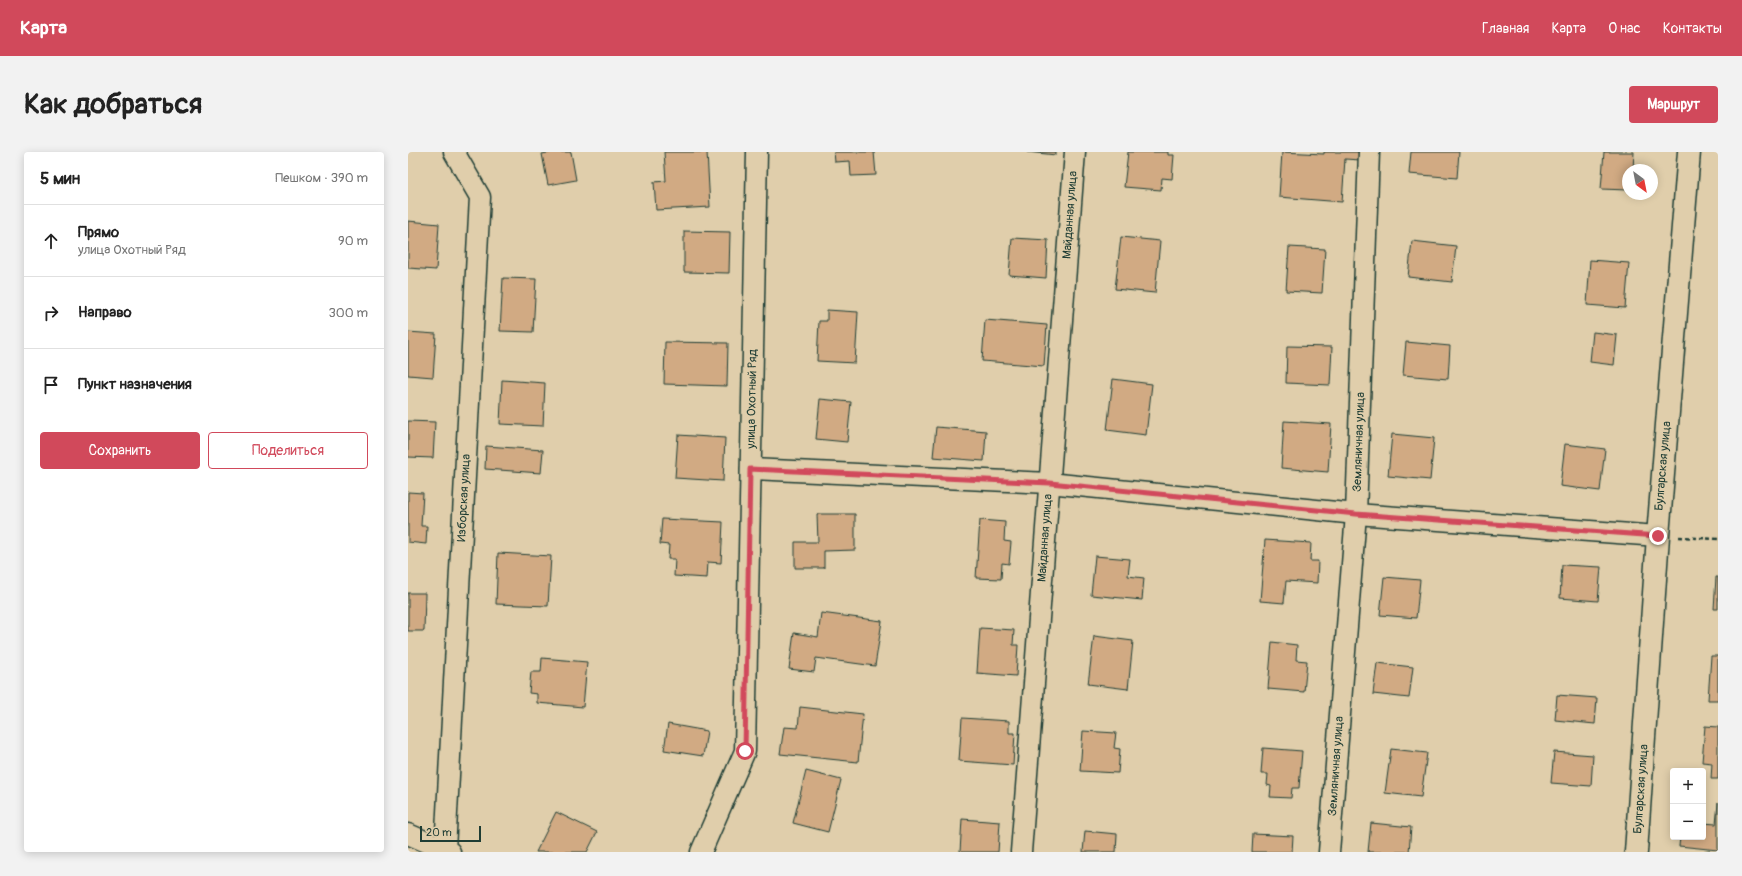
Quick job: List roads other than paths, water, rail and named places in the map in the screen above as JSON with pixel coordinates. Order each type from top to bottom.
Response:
[{"type":"street","name":"Изборская улица","points":[[448,851],[480,197],[454,152]]},
{"type":"street","name":"улица Охотный Ряд","points":[[701,852],[745,751],[757,152]]},
{"type":"street","name":"Майданная улица","points":[[1021,852],[1075,152]]},
{"type":"street","name":"Земляничная улица","points":[[1329,852],[1356,514],[1370,152]]},
{"type":"street","name":"Булгарская улица","points":[[1636,852],[1658,536],[1689,152]]},
{"type":"street","points":[[750,469],[1050,483],[1356,514],[1658,536]]},
{"type":"street","points":[[408,834],[448,851]]}]
